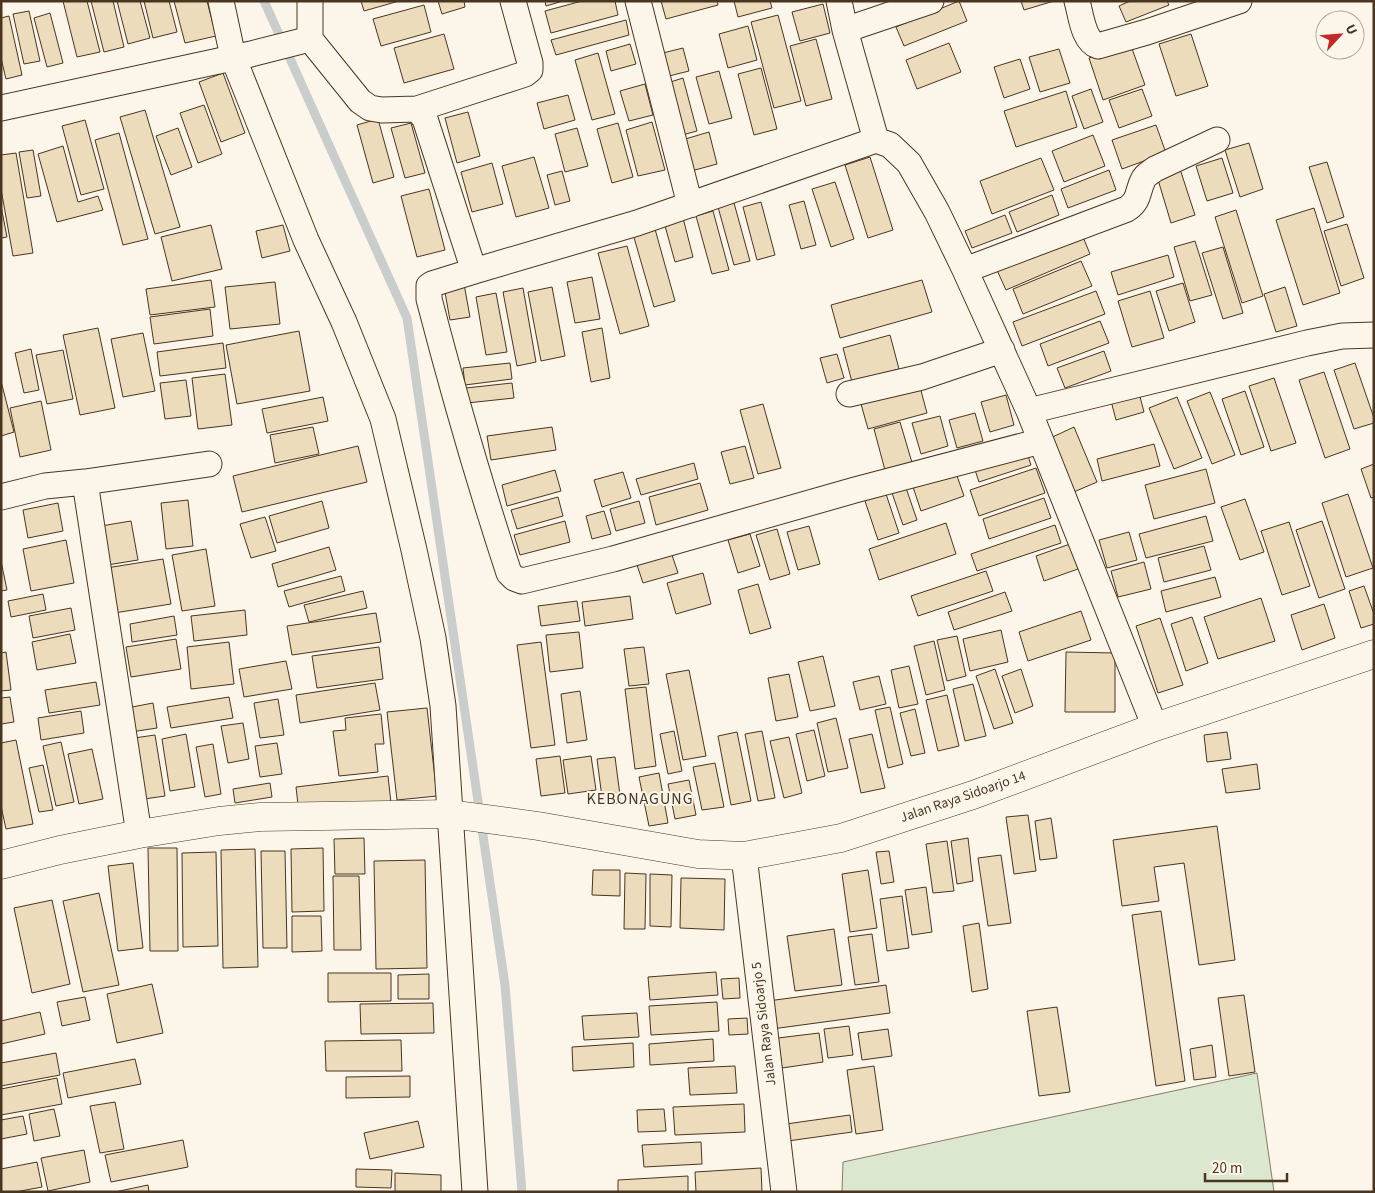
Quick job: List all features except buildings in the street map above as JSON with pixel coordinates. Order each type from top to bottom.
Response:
[{"type":"main road","name":"Jalan Raya Sidoarjo 14","points":[[1,865],[139,834],[219,821],[260,817],[459,816],[538,826],[698,854],[744,856],[841,838],[973,795],[1155,727],[1374,654]]},
{"type":"street","points":[[221,1],[242,55],[306,240],[344,322],[383,419],[433,638],[459,816],[475,1192]]},
{"type":"street","points":[[300,41],[310,1]]},
{"type":"street","points":[[300,41],[370,108],[382,110],[417,109],[525,74],[530,70],[530,63],[513,1]]},
{"type":"street","points":[[638,1],[690,205]]},
{"type":"street","points":[[838,1],[876,140]]},
{"type":"street","points":[[845,30],[931,1]]},
{"type":"street","points":[[1077,1],[1087,37],[1092,44],[1098,46],[1147,32],[1239,1]]},
{"type":"street","points":[[1,108],[300,41]]},
{"type":"street","points":[[417,109],[425,119],[474,270]]},
{"type":"street","points":[[1041,441],[855,490],[613,559],[522,581],[514,578],[509,573],[466,439],[428,286],[474,270],[619,229],[876,140],[890,146],[909,163],[937,212],[966,270],[1029,411],[1041,441],[1155,727]]},
{"type":"street","points":[[966,270],[1127,208],[1134,204],[1143,180],[1155,169],[1217,140]]},
{"type":"street","points":[[1029,411],[1307,343],[1342,336],[1374,335]]},
{"type":"street","points":[[849,394],[922,377],[1002,350]]},
{"type":"street","points":[[1,496],[45,486],[209,464]]},
{"type":"street","points":[[85,482],[139,834]]},
{"type":"street","name":"Jalan Raya Sidoarjo 5","points":[[744,856],[784,1192]]},
{"type":"green space","points":[[1257,1073],[1274,1192],[842,1192],[843,1162]]},
{"type":"waterway","points":[[264,1],[407,318],[505,985],[522,1192]]},
{"type":"district","name":"KEBONAGUNG","points":[[640,799]]}]
